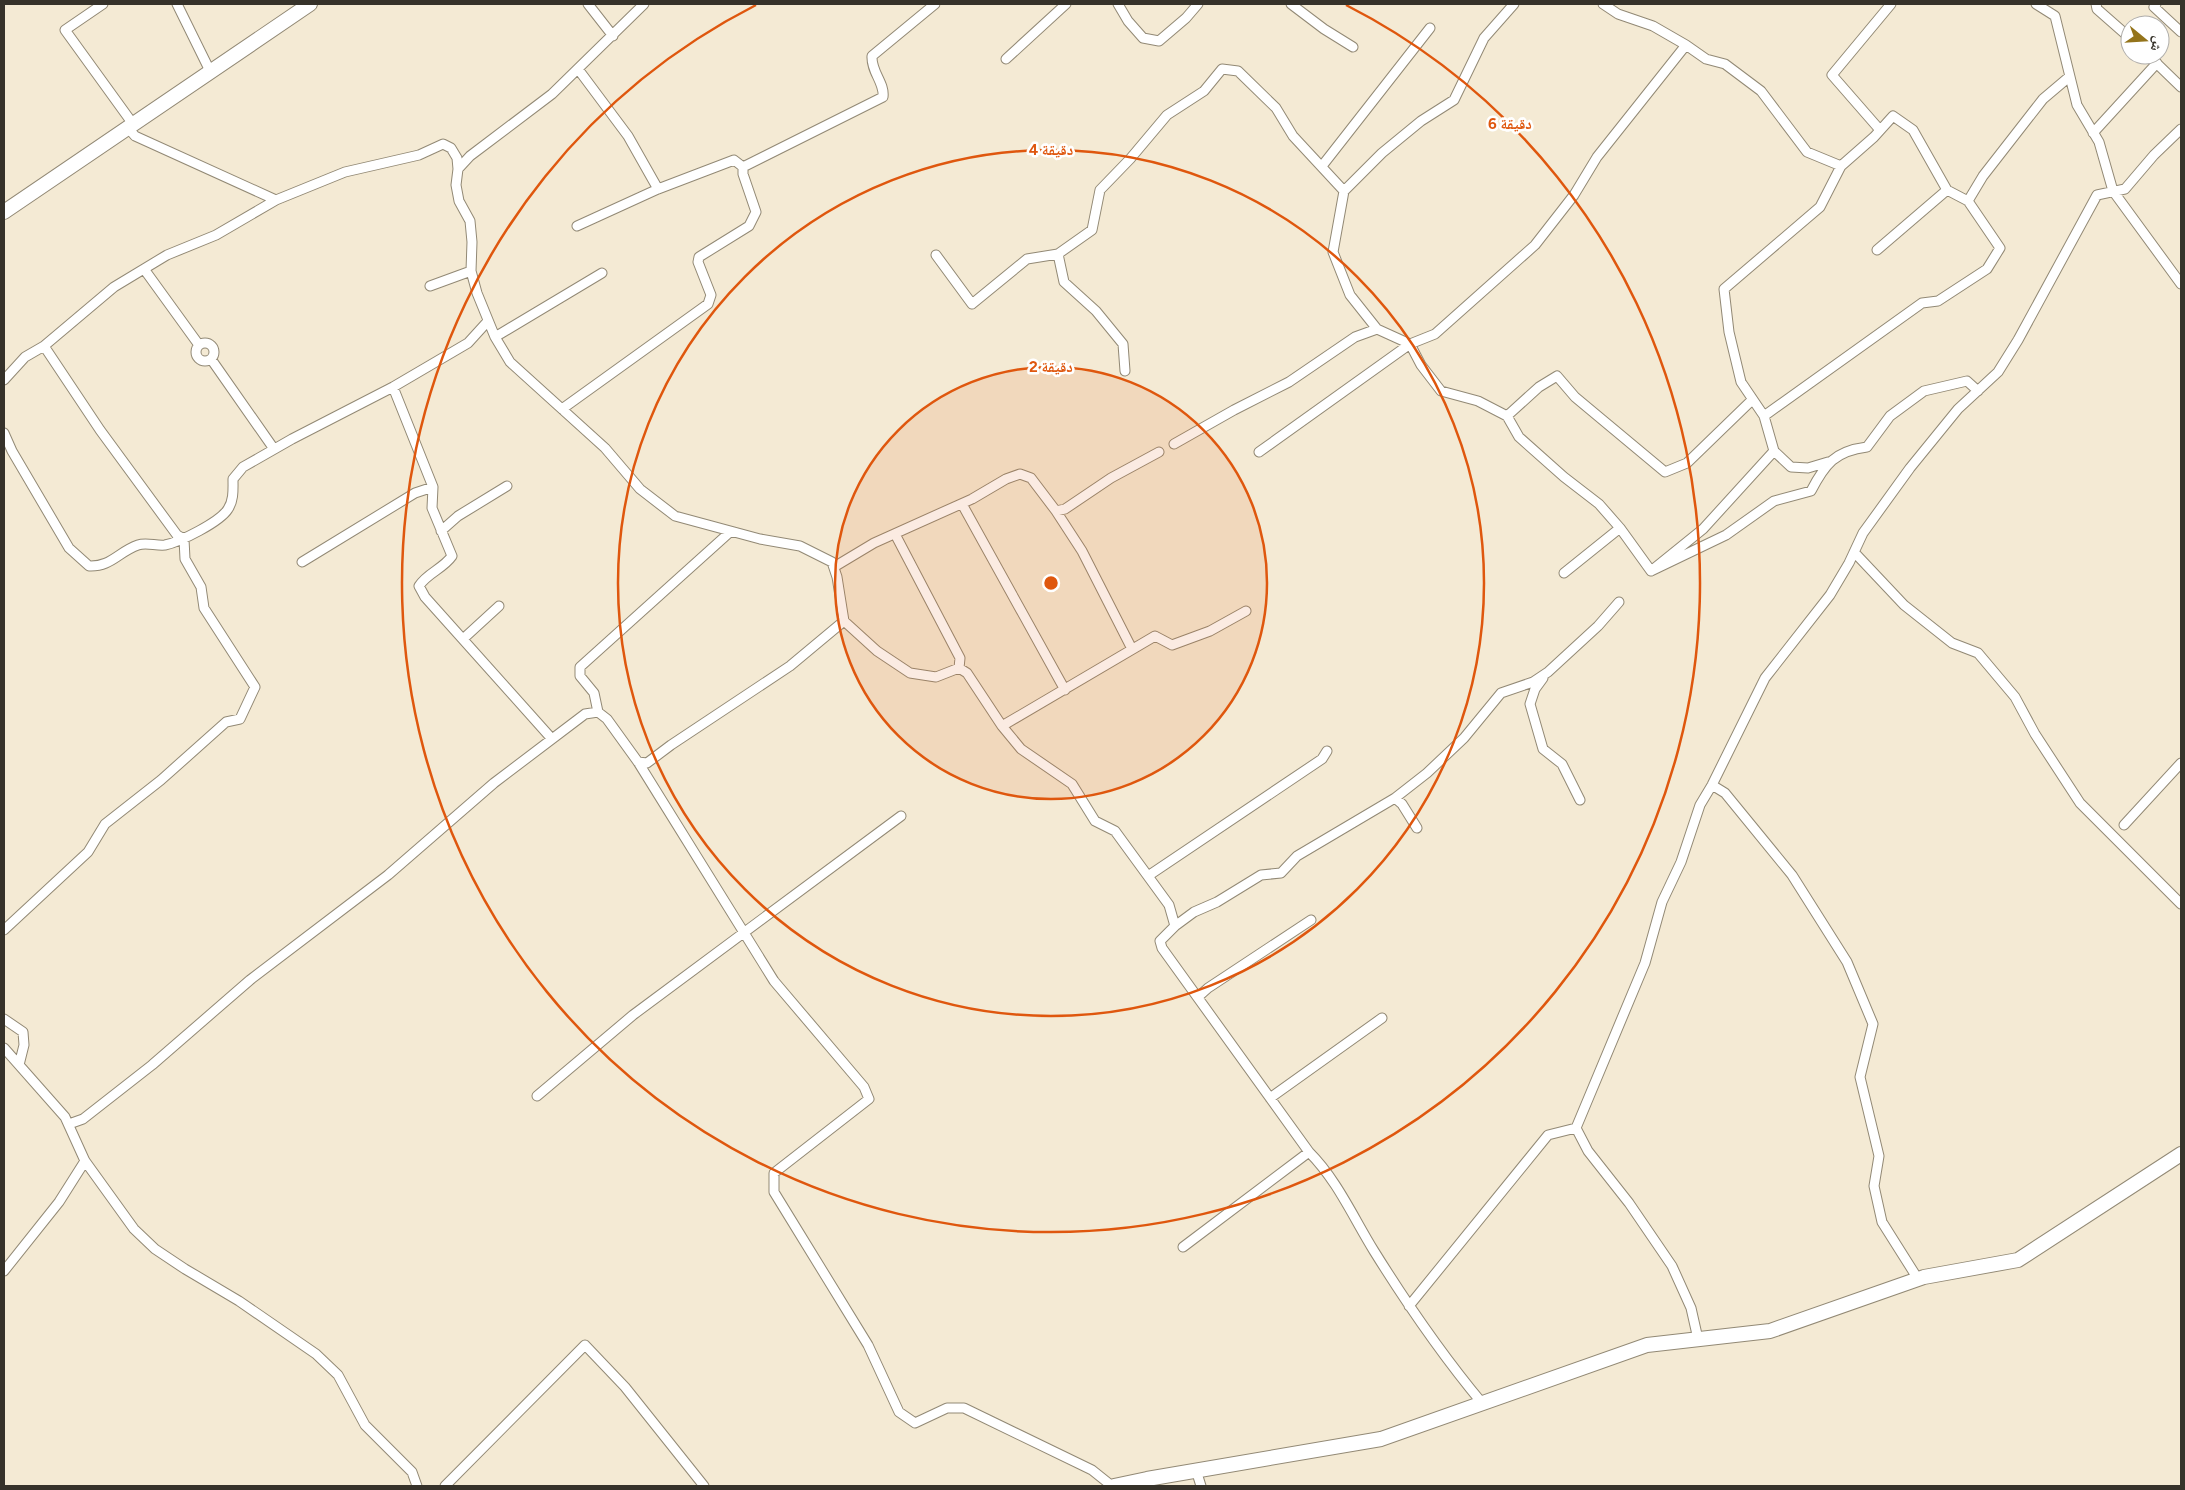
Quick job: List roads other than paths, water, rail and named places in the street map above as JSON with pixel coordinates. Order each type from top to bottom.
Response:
[{"type":"street","points":[[103,4],[65,30],[135,136],[276,200]]},
{"type":"street","points":[[178,4],[211,73]]},
{"type":"street","points":[[4,212],[310,4]]},
{"type":"street","points":[[588,4],[613,36]]},
{"type":"street","points":[[458,169],[470,156],[552,94],[644,4]]},
{"type":"street","points":[[743,166],[883,97],[884,91],[871,65],[872,56],[935,4]]},
{"type":"street","points":[[1006,59],[1066,4]]},
{"type":"street","points":[[1118,4],[1128,21],[1143,38],[1159,41],[1186,18],[1198,4]]},
{"type":"street","points":[[1291,4],[1324,29],[1353,47]]},
{"type":"street","points":[[1514,4],[1484,38],[1454,100],[1421,121],[1382,153],[1344,191],[1333,252],[1350,295],[1377,329],[1410,344],[1421,365],[1441,391],[1478,401],[1507,416],[1519,437],[1564,477],[1599,504],[1620,528],[1651,571]]},
{"type":"street","points":[[1602,4],[1618,14],[1653,26],[1706,59],[1725,64],[1760,91],[1807,152],[1841,166]]},
{"type":"street","points":[[1880,130],[1832,75],[1891,4]]},
{"type":"street","points":[[2036,4],[2055,16],[2077,105],[2099,142],[2113,191],[2181,284]]},
{"type":"street","points":[[2096,4],[2097,8],[2120,29]]},
{"type":"street","points":[[2156,4],[2154,7],[2181,32]]},
{"type":"street","points":[[1322,166],[1430,28]]},
{"type":"street","points":[[1259,452],[1410,344],[1435,334],[1534,245],[1574,195],[1597,158],[1686,45]]},
{"type":"street","points":[[2093,132],[2154,65]]},
{"type":"street","points":[[2158,65],[2181,87]]},
{"type":"street","points":[[578,69],[628,136],[658,189]]},
{"type":"street","points":[[936,255],[972,304],[1027,258],[1058,254],[1092,230],[1100,190],[1167,115],[1204,91],[1222,69],[1238,71],[1276,108],[1293,136],[1344,191]]},
{"type":"street","points":[[1968,201],[1983,176],[2043,100],[2069,77]]},
{"type":"street","points":[[1764,416],[1922,303],[1938,301],[1987,269],[2000,248],[1968,201],[1947,190],[1914,130],[1893,116],[1841,166],[1820,207],[1724,289],[1729,332],[1742,382],[1764,416],[1774,451],[1791,467],[1808,468],[1828,462],[1851,448],[1867,446],[1890,416],[1924,391],[1967,381],[1978,391]]},
{"type":"street","points":[[1576,1128],[1645,963],[1662,902],[1681,862],[1700,805],[1766,678],[1830,595],[1863,533],[1910,468],[1958,409],[1998,372],[2018,340],[2097,195],[2125,189],[2154,155],[2181,128]]},
{"type":"street","points":[[4,380],[25,357],[44,346],[114,287],[167,255],[216,235],[276,200],[345,172],[419,154],[443,144],[451,148],[457,158],[456,185],[460,201],[470,221],[472,242],[471,271],[477,293],[495,337],[510,362],[605,448],[640,489],[675,516],[760,540],[800,546],[832,562],[844,621],[877,651],[910,673],[936,677],[959,668]]},
{"type":"street","points":[[577,226],[658,189],[734,160],[743,166]]},
{"type":"street","points":[[562,409],[708,304],[711,295],[698,262],[699,257],[749,226],[756,212],[743,174],[743,166]]},
{"type":"street","points":[[1877,250],[1947,190]]},
{"type":"street","points":[[1058,254],[1064,282],[1096,312],[1123,344],[1126,372]]},
{"type":"street","points":[[144,269],[199,345],[196,351],[198,358],[204,361],[211,359],[274,449]]},
{"type":"street","points":[[430,286],[471,271]]},
{"type":"street","points":[[495,337],[602,272]]},
{"type":"street","points":[[4,433],[12,451],[69,548],[88,566],[100,566],[139,545],[163,545],[184,539],[213,522],[228,510],[233,495],[232,479],[243,467],[393,387],[468,343],[488,321]]},
{"type":"street","points":[[1174,444],[1289,382],[1355,337],[1377,329]]},
{"type":"street","points":[[44,346],[100,430],[177,535],[184,539]]},
{"type":"street","points":[[1507,416],[1539,387],[1557,376],[1574,396],[1665,472],[1687,463],[1752,400]]},
{"type":"street","points":[[393,387],[433,487],[432,508],[452,556],[448,562],[424,578],[419,586],[425,597],[552,739]]},
{"type":"street","points":[[1651,571],[1703,529],[1774,451]]},
{"type":"street","points":[[1056,511],[1066,508],[1111,478],[1159,452]]},
{"type":"street","points":[[1651,571],[1726,535],[1774,501],[1812,491],[1828,462]]},
{"type":"street","points":[[834,567],[874,543],[962,504],[1006,479],[1020,474],[1030,478],[1056,511],[1082,551],[1132,649]]},
{"type":"street","points":[[441,531],[458,516],[507,486]]},
{"type":"street","points":[[302,562],[415,493],[433,487]]},
{"type":"street","points":[[962,504],[1065,690]]},
{"type":"street","points":[[1564,573],[1620,528]]},
{"type":"street","points":[[730,532],[580,666],[580,676],[594,693],[598,712],[607,720],[638,762],[774,981],[864,1087],[869,1098],[774,1173],[774,1192],[868,1345],[899,1412],[915,1423],[947,1408],[964,1408],[1092,1470],[1113,1486],[1380,1439],[1647,1345],[1770,1331],[1918,1279],[2018,1260],[2181,1154]]},
{"type":"street","points":[[895,534],[960,658],[959,668]]},
{"type":"street","points":[[4,930],[88,852],[105,824],[160,780],[226,722],[240,719],[255,687],[204,608],[201,588],[185,559],[184,539]]},
{"type":"street","points":[[1854,552],[1904,605],[1952,643],[1978,654],[2015,696],[2035,734],[2080,803],[2181,904]]},
{"type":"street","points":[[1482,1404],[1446,1360],[1409,1306],[1322,1165],[1309,1152],[1162,948],[1160,940],[1194,912],[1217,902],[1261,876],[1281,873],[1297,856],[1395,798],[1427,773],[1442,756],[1464,738],[1501,693],[1533,682],[1548,672],[1598,626],[1619,602]]},
{"type":"street","points":[[463,639],[499,606]]},
{"type":"street","points":[[1002,726],[1155,636],[1172,645],[1210,631],[1246,611]]},
{"type":"street","points":[[638,762],[647,763],[671,744],[790,666],[844,621]]},
{"type":"street","points":[[959,668],[967,673],[1002,726],[1022,749],[1072,784],[1095,820],[1115,831],[1169,904],[1175,926]]},
{"type":"street","points":[[1548,672],[1535,690],[1530,704],[1543,749],[1562,764],[1580,800]]},
{"type":"street","points":[[69,1124],[83,1119],[152,1065],[250,980],[388,875],[494,783],[585,714],[598,712]]},
{"type":"street","points":[[1148,876],[1322,759],[1327,751]]},
{"type":"street","points":[[2124,825],[2181,763]]},
{"type":"street","points":[[1712,785],[1724,793],[1792,875],[1847,962],[1873,1024],[1860,1077],[1879,1156],[1874,1186],[1882,1222],[1918,1279]]},
{"type":"street","points":[[1395,798],[1402,804],[1417,828]]},
{"type":"street","points":[[537,1096],[633,1015],[901,816]]},
{"type":"street","points":[[1198,998],[1208,988],[1311,920]]},
{"type":"street","points":[[4,1018],[23,1032],[24,1045],[19,1065]]},
{"type":"street","points":[[1270,1098],[1382,1018]]},
{"type":"street","points":[[4,1048],[69,1124],[84,1161],[134,1229],[155,1249],[184,1270],[239,1301],[296,1338],[332,1369],[365,1424],[405,1463],[412,1472],[417,1486]]},
{"type":"street","points":[[1409,1306],[1548,1135],[1576,1128]]},
{"type":"street","points":[[1576,1128],[1588,1151],[1629,1203],[1672,1266],[1691,1308],[1698,1339]]},
{"type":"street","points":[[1183,1247],[1309,1152]]},
{"type":"street","points":[[4,1270],[59,1202],[84,1161]]},
{"type":"street","points":[[445,1486],[585,1345],[625,1387],[701,1485]]},
{"type":"street","points":[[1196,1470],[1201,1486]]}]
